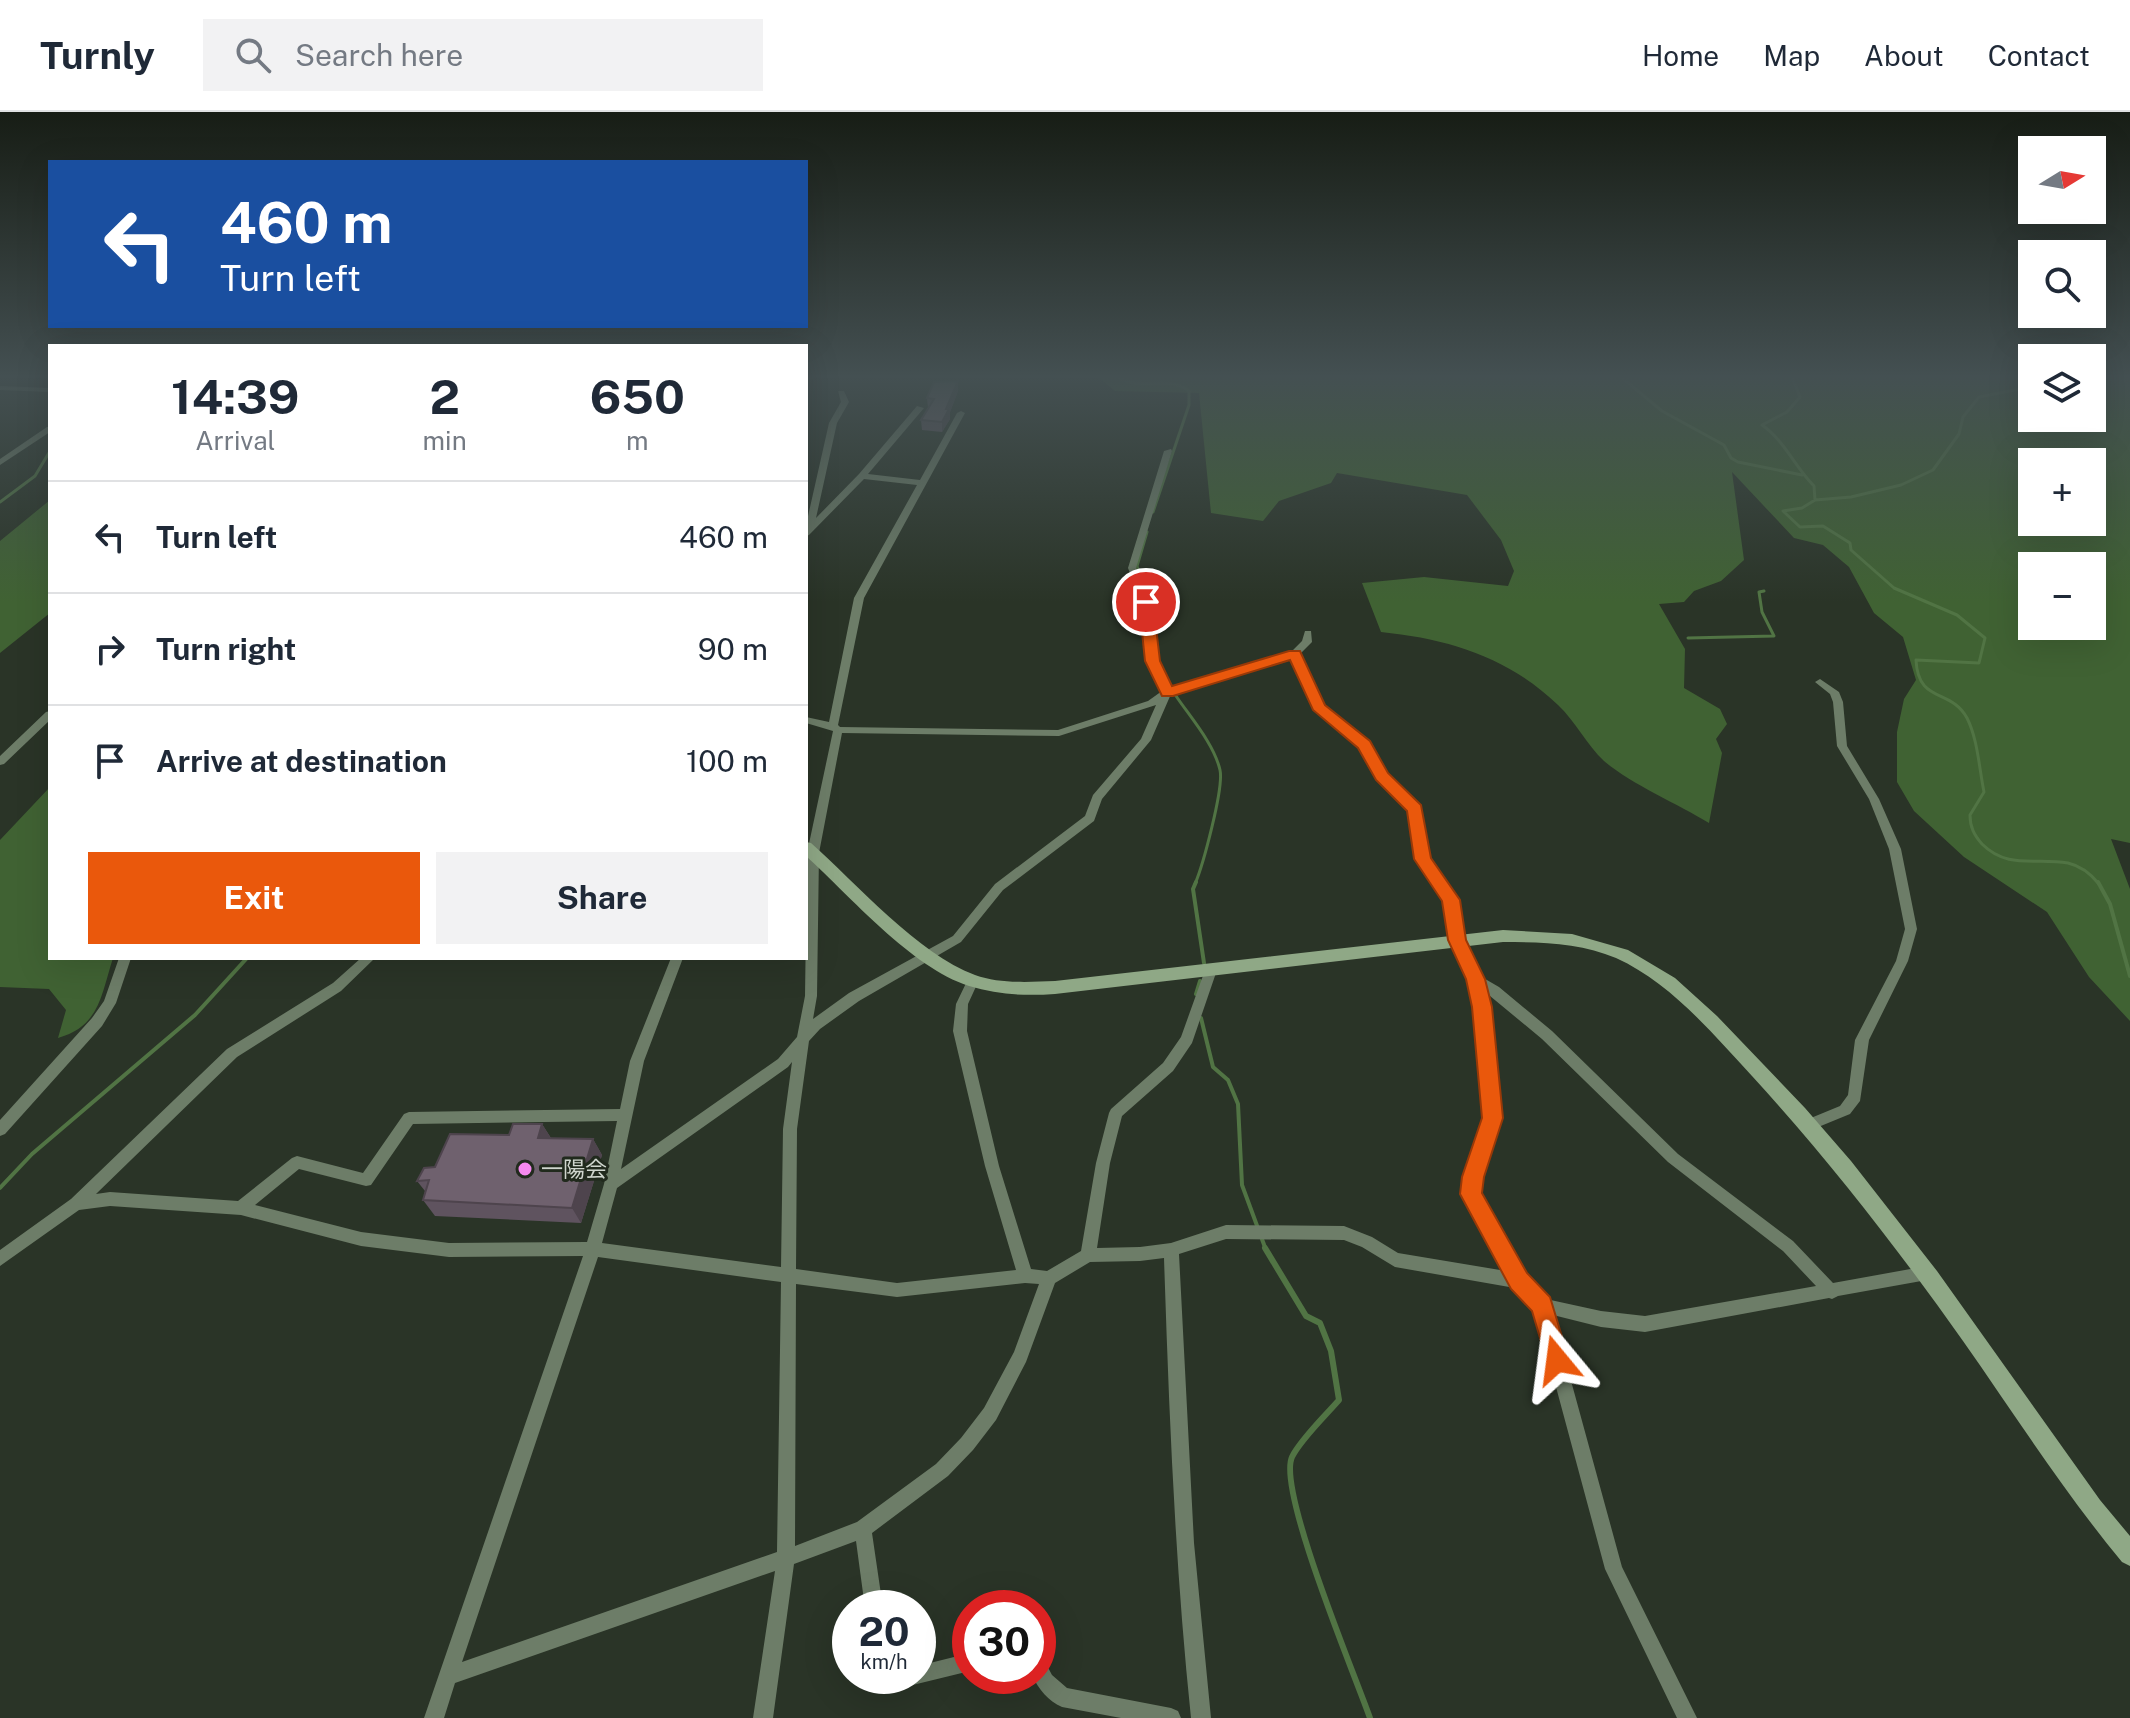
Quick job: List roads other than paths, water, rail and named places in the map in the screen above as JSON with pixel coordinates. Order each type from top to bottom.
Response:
[{"type":"street","points":[[808,532],[826,452]]},
{"type":"street","points":[[808,532],[883,452]]},
{"type":"street","points":[[763,1718],[786,1558],[791,1278],[786,1256],[790,1129],[811,996],[810,850],[859,598],[939,452]]},
{"type":"street","points":[[611,1184],[783,1063],[815,1025],[854,997],[930,957],[957,939],[999,887],[1090,818],[1097,798],[1146,740],[1167,692],[1152,661],[1146,602],[1132,568],[1168,452]]},
{"type":"street","points":[[862,476],[921,483]]},
{"type":"street","points":[[808,721],[836,728],[1059,733],[1152,703],[1167,692],[1294,654],[1307,642],[1308,633]]},
{"type":"street","points":[[1294,654],[1318,707],[1364,745],[1382,776],[1415,809],[1423,859],[1451,900],[1457,940],[1475,979],[1482,1007],[1492,1118],[1473,1177],[1471,1194],[1519,1281],[1542,1305],[1614,1569],[1687,1718]]},
{"type":"street","points":[[1811,1124],[1845,1110],[1855,1097],[1862,1040],[1902,961],[1911,929],[1895,849],[1874,799],[1842,746],[1838,702],[1834,692],[1820,682]]},
{"type":"street","points":[[0,762],[48,716]]},
{"type":"street","points":[[810,850],[930,957],[973,980],[1009,987],[1052,986],[1211,970],[1457,940],[1550,936],[1589,943],[1638,962],[1687,999],[1811,1124],[1927,1273],[2092,1508],[2130,1554]]},
{"type":"street","points":[[0,1130],[97,1022],[110,1003],[124,960]]},
{"type":"street","points":[[0,1259],[76,1204],[232,1053],[337,987],[367,960]]},
{"type":"street","points":[[434,1718],[593,1249],[611,1184],[623,1115],[637,1061],[676,960]]},
{"type":"street","points":[[1088,1255],[1103,1163],[1116,1113],[1168,1067],[1187,1039],[1211,970]]},
{"type":"street","points":[[1475,979],[1495,991],[1547,1035],[1673,1158],[1788,1246],[1832,1292]]},
{"type":"street","points":[[973,980],[962,1004],[960,1031],[992,1166],[1025,1276]]},
{"type":"street","points":[[241,1208],[297,1162],[366,1180],[409,1118],[623,1115]]},
{"type":"street","points":[[76,1204],[110,1199],[241,1208],[361,1239],[449,1250],[593,1249],[897,1290],[1025,1276],[1049,1278],[1088,1255],[1171,1250],[1226,1232],[1247,1231],[1344,1233],[1367,1242],[1395,1260],[1519,1281]]},
{"type":"street","points":[[1171,1250],[1185,1538],[1192,1646],[1201,1718]]},
{"type":"street","points":[[1542,1305],[1601,1319],[1645,1324],[1927,1273]]},
{"type":"street","points":[[449,1676],[863,1529],[942,1470],[990,1414],[1020,1356],[1049,1278]]},
{"type":"street","points":[[863,1529],[871,1590]]},
{"type":"street","points":[[1056,1690],[1062,1697],[1171,1718]]},
{"type":"waterway","points":[[1153,512],[1173,452]]},
{"type":"waterway","points":[[1728,452],[1738,462],[1802,475]]},
{"type":"waterway","points":[[1787,452],[1814,486],[1815,500]]},
{"type":"waterway","points":[[1815,500],[1851,497],[1901,485],[1933,470],[1946,452]]},
{"type":"waterway","points":[[0,502],[35,476],[48,454]]},
{"type":"waterway","points":[[1815,500],[1802,508],[1783,511],[1800,527],[1823,526],[1850,543],[1851,550],[1894,588],[1957,615],[1985,638],[1979,663],[1916,660],[1923,683],[1929,690],[1953,702],[1971,727],[1984,792],[1970,815],[1975,834],[1982,844],[2012,860],[2077,866],[2099,884]]},
{"type":"waterway","points":[[1147,532],[1137,566],[1147,596]]},
{"type":"waterway","points":[[1688,638],[1774,636],[1762,612],[1759,592],[1764,591]]},
{"type":"waterway","points":[[1163,674],[1170,685]]},
{"type":"waterway","points":[[1176,696],[1207,741],[1220,770],[1216,809],[1195,884]]},
{"type":"waterway","points":[[1196,882],[1193,889],[1204,963]]},
{"type":"waterway","points":[[2098,882],[2110,904],[2130,976]]},
{"type":"waterway","points":[[0,1188],[32,1154],[195,1015],[245,960]]},
{"type":"waterway","points":[[1196,994],[1200,981]]},
{"type":"waterway","points":[[1201,1018],[1213,1067],[1228,1080],[1238,1104],[1242,1185],[1266,1249]]},
{"type":"waterway","points":[[1266,1249],[1306,1316],[1320,1323],[1331,1351],[1339,1400],[1296,1450],[1290,1476],[1306,1543],[1370,1718]]},
{"type":"place","name":"一陽会","points":[[525,1169]]}]
